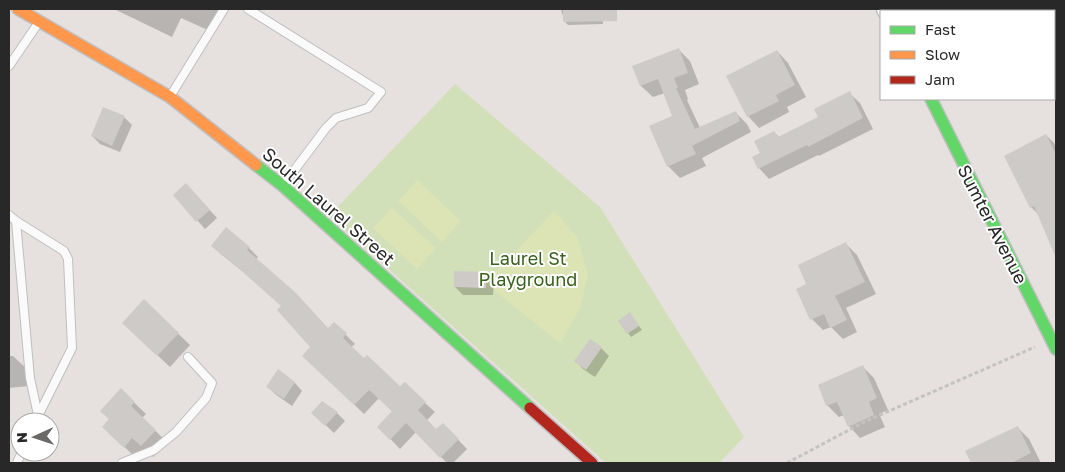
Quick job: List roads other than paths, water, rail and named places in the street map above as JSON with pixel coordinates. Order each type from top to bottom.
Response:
[{"type":"street","name":"South Laurel Street","points":[[18,9],[170,97],[283,186],[592,463]]},
{"type":"street","name":"Sumter Avenue","points":[[932,100],[1056,349]]},
{"type":"lane","points":[[170,97],[224,9]]},
{"type":"lane","points":[[248,9],[381,92],[368,108],[336,118],[326,128],[283,186]]},
{"type":"lane","points":[[9,66],[40,21]]},
{"type":"lane","points":[[9,215],[64,251],[68,259],[72,348],[40,412]]},
{"type":"lane","points":[[16,221],[30,378],[35,412]]},
{"type":"lane","points":[[122,463],[154,450],[176,432],[206,398],[212,383],[188,357]]},
{"type":"park label","name":"Laurel St Playground","points":[[528,268]]}]
